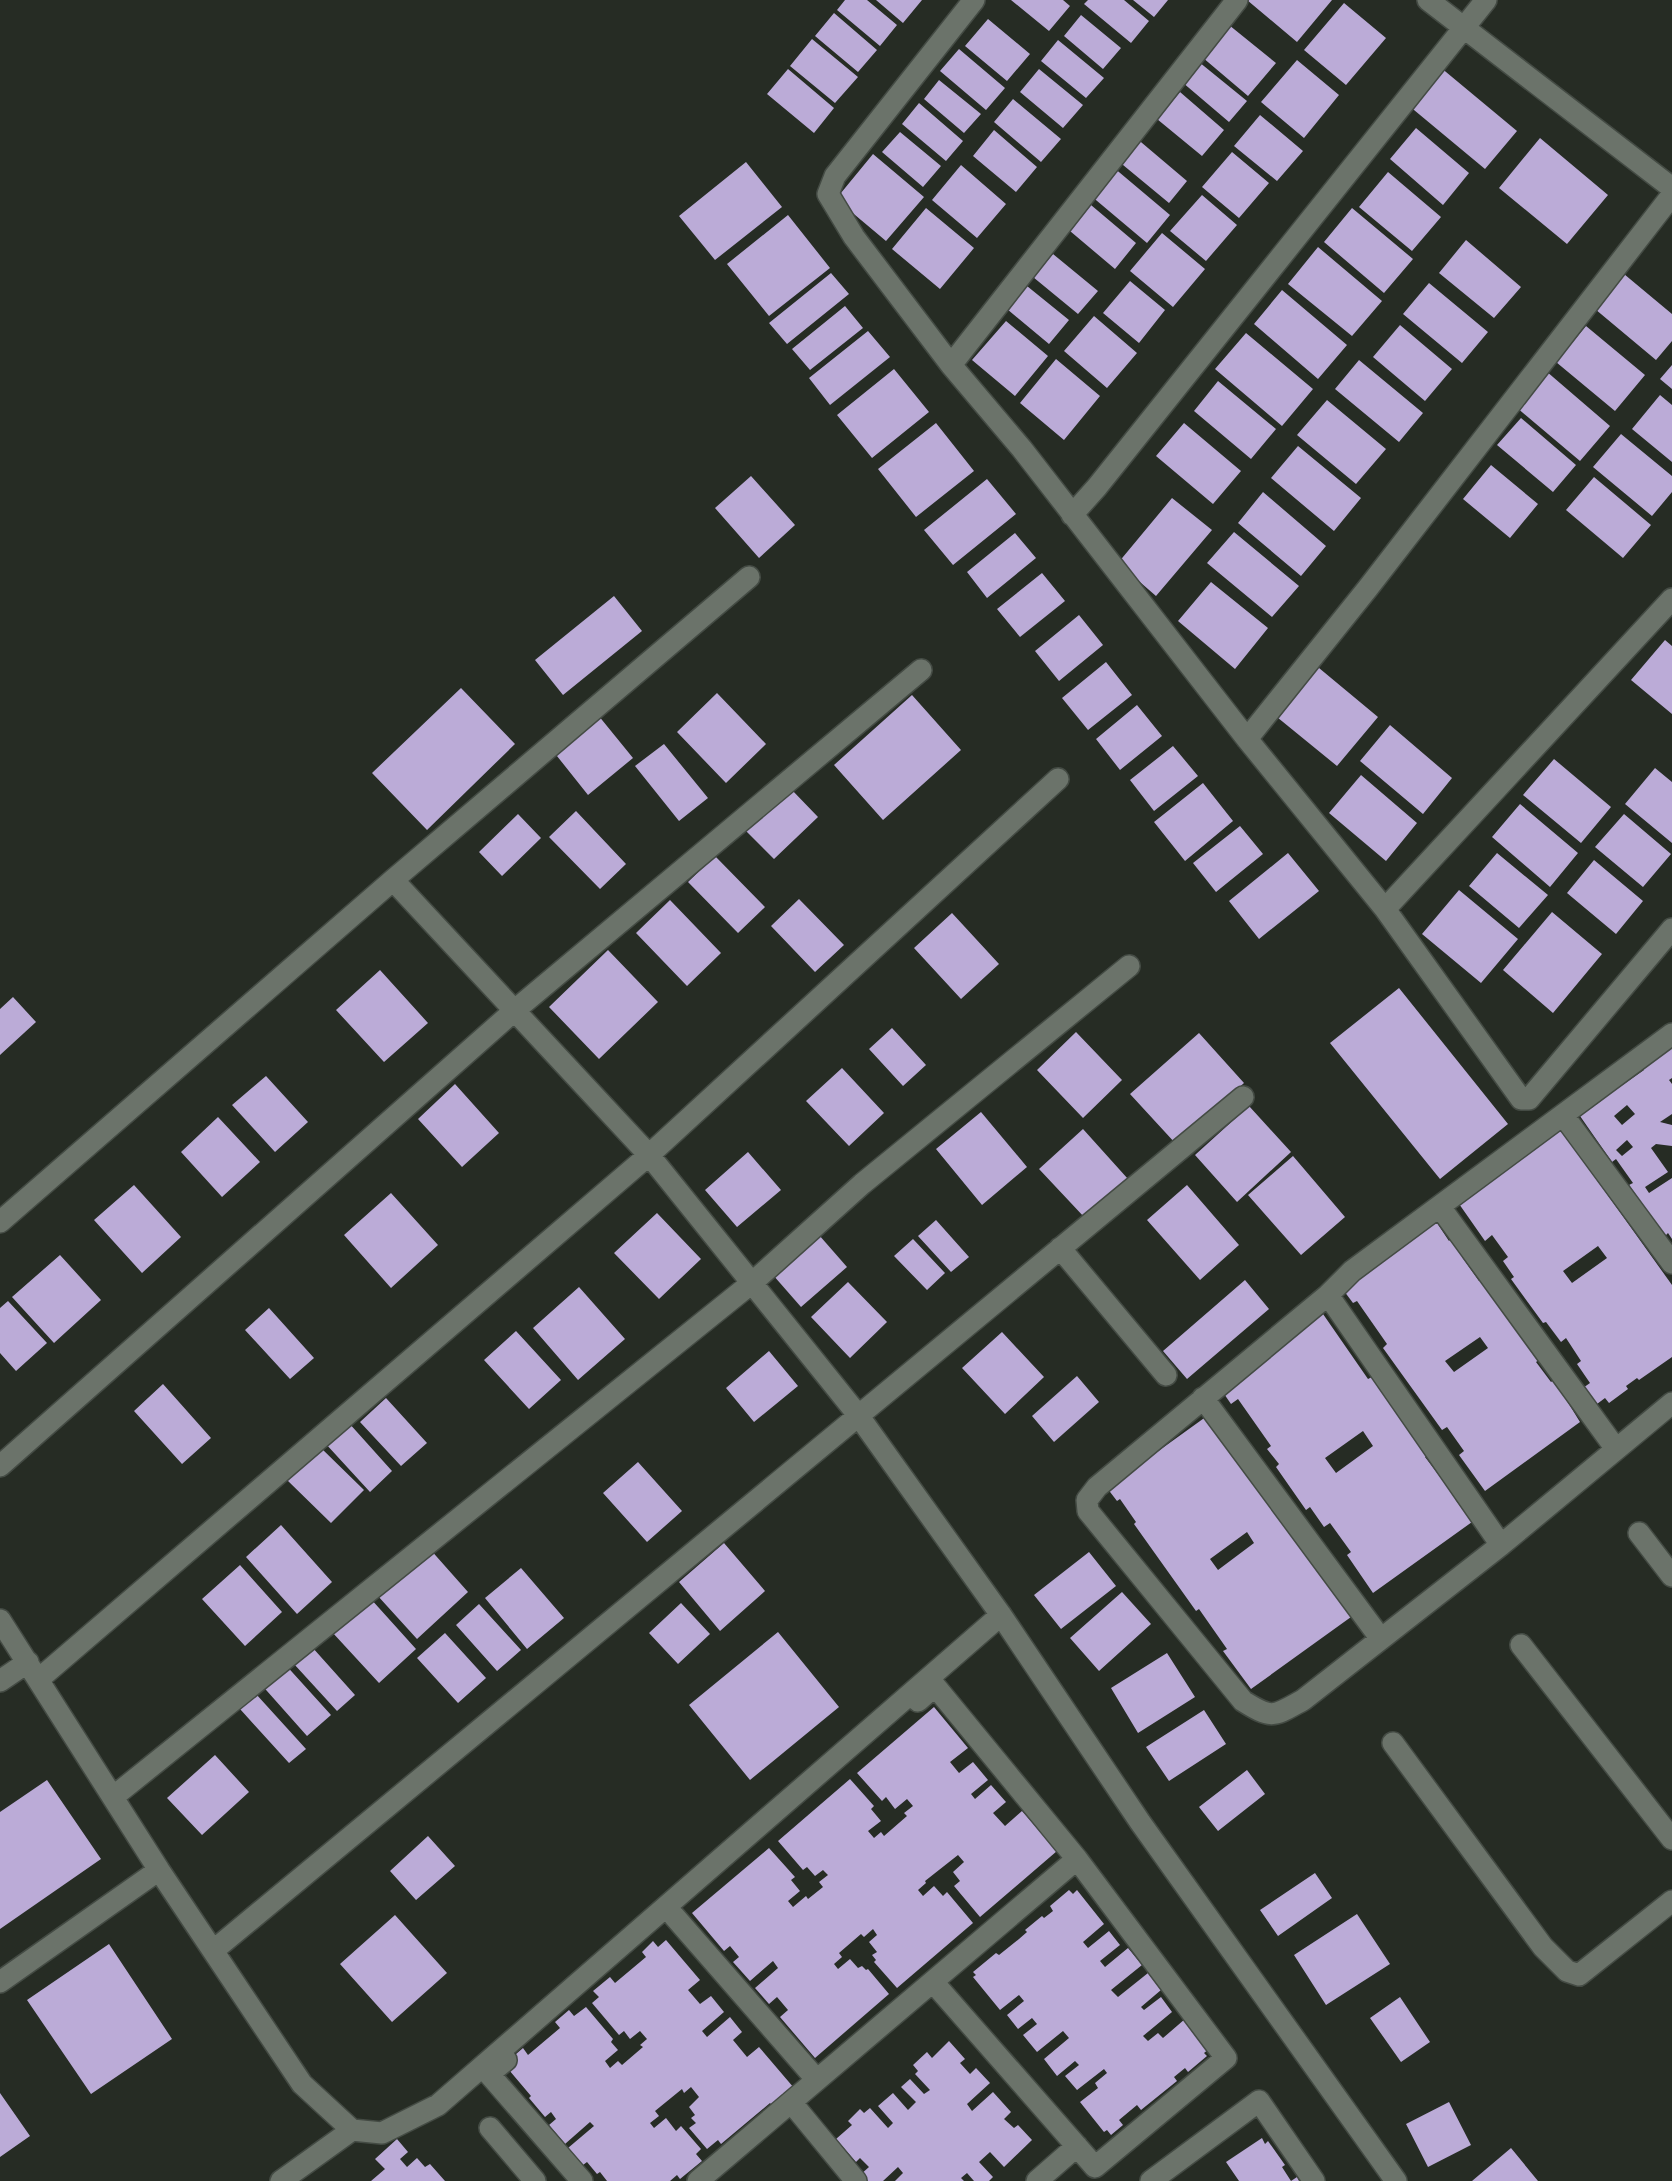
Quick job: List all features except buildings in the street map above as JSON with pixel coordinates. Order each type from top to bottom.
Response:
[{"type":"street","points":[[974,0],[835,176],[828,194],[854,237],[951,365],[1022,449],[1247,739],[1385,909],[1521,1099],[1529,1099],[1672,929]]},
{"type":"street","points":[[951,365],[1237,0]]},
{"type":"street","points":[[1428,0],[1672,188]]},
{"type":"street","points":[[1072,515],[1486,0]]},
{"type":"street","points":[[1247,739],[1377,577],[1672,195]]},
{"type":"street","points":[[0,1222],[393,880],[749,577]]},
{"type":"street","points":[[1385,909],[1672,599]]},
{"type":"street","points":[[0,1466],[514,1011],[921,670]]},
{"type":"street","points":[[0,1681],[34,1671],[649,1155],[1058,779]]},
{"type":"street","points":[[393,880],[649,1155],[858,1415],[1001,1615],[1140,1822],[1396,2181]]},
{"type":"street","points":[[113,1797],[752,1282],[862,1184],[1129,965]]},
{"type":"street","points":[[1672,1034],[1352,1271],[1328,1295],[1097,1487],[1087,1500],[1088,1511],[1243,1701],[1261,1713],[1276,1714],[1303,1700],[1501,1545],[1672,1403]]},
{"type":"street","points":[[215,1950],[1243,1097]]},
{"type":"street","points":[[1563,1115],[1672,1263]]},
{"type":"street","points":[[1440,1207],[1616,1450]]},
{"type":"street","points":[[1060,1248],[1166,1375]]},
{"type":"street","points":[[1328,1295],[1501,1545]]},
{"type":"street","points":[[1203,1398],[1381,1639]]},
{"type":"street","points":[[1639,1533],[1672,1576]]},
{"type":"street","points":[[0,1620],[159,1870],[215,1950],[302,2084],[352,2130],[382,2133],[439,2105],[1001,1615]]},
{"type":"street","points":[[1521,1645],[1672,1839]]},
{"type":"street","points":[[582,2181],[489,2074],[674,1916],[935,1686],[1077,1859],[1226,2057],[1095,2167],[933,1982]]},
{"type":"street","points":[[1393,1743],[1543,1947],[1567,1971],[1579,1975],[1672,1901]]},
{"type":"street","points":[[698,2181],[1077,1859]]},
{"type":"street","points":[[0,1982],[159,1870]]},
{"type":"street","points":[[674,1916],[817,2080]]},
{"type":"street","points":[[1151,2181],[1259,2101],[1314,2181]]},
{"type":"street","points":[[791,2102],[856,2181]]},
{"type":"street","points":[[527,2120],[496,2136],[535,2181]]},
{"type":"street","points":[[281,2181],[352,2130]]},
{"type":"street","points":[[1037,2181],[1077,2146]]}]
